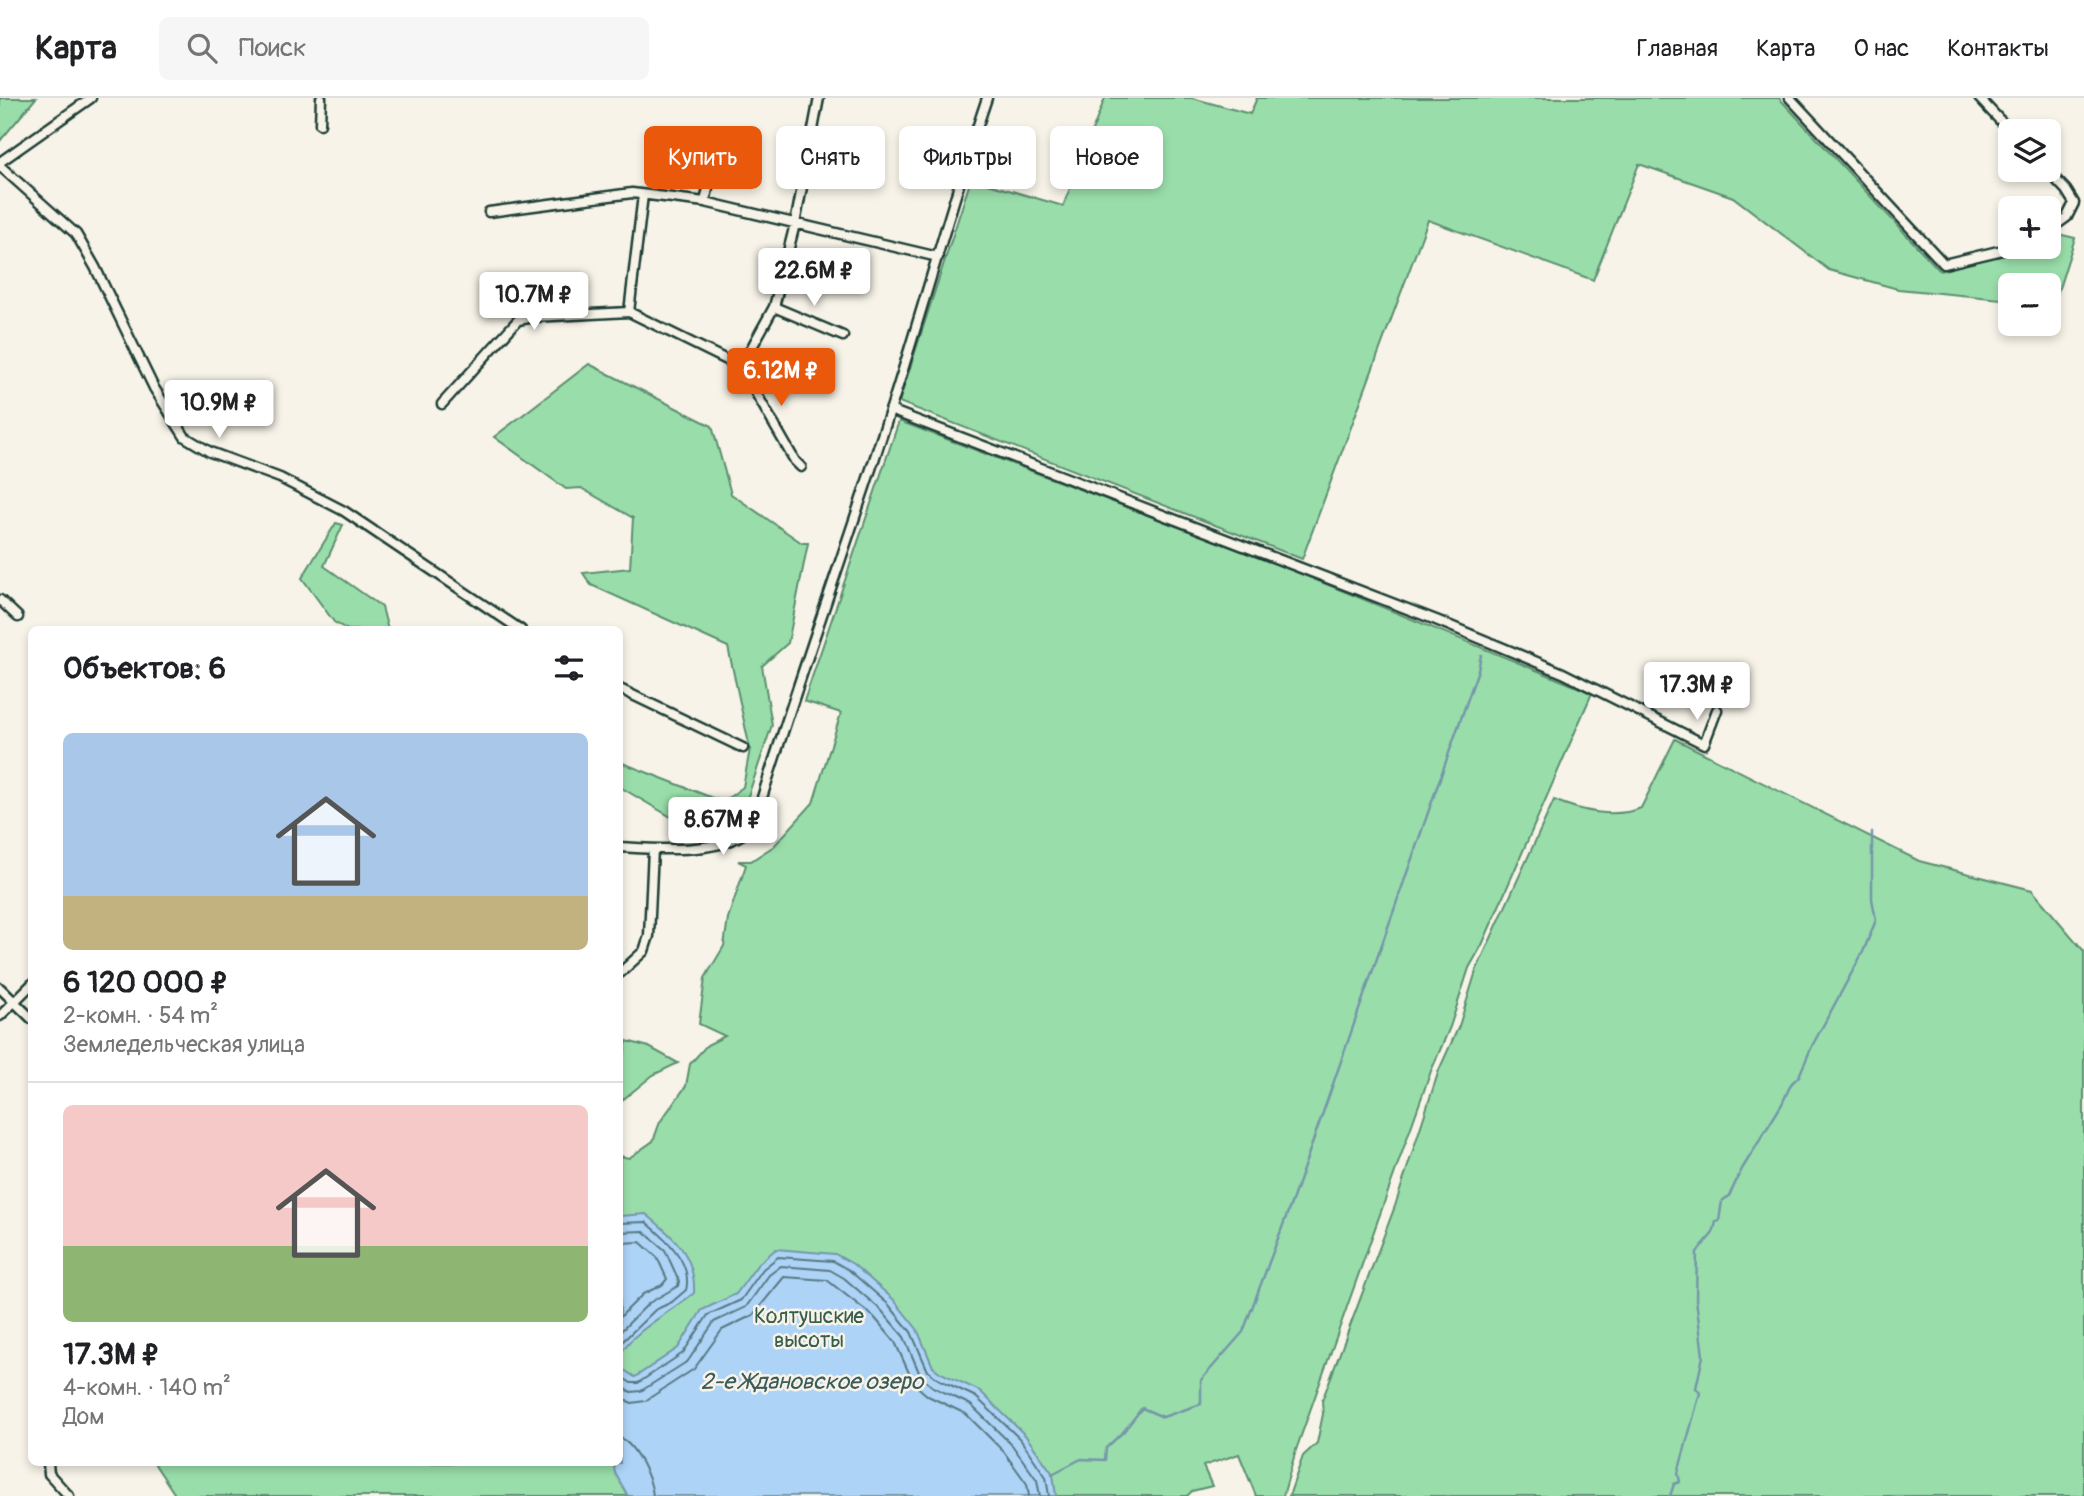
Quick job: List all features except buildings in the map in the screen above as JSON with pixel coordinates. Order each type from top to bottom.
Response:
[{"type":"street","points":[[91,98],[0,164],[76,234],[154,388],[185,437],[209,452],[280,478],[344,511],[515,626]]},
{"type":"street","points":[[320,124],[321,98]]},
{"type":"street","points":[[741,367],[774,307],[795,224],[819,98]]},
{"type":"street","points":[[623,847],[653,849],[711,846],[744,833],[755,817],[890,410],[959,180],[987,98]]},
{"type":"street","points":[[1790,98],[1944,264],[1998,251]]},
{"type":"street","points":[[1979,98],[1999,119]]},
{"type":"street","points":[[2058,182],[2074,203],[2067,217],[2061,221]]},
{"type":"street","points":[[705,202],[708,189]]},
{"type":"street","points":[[489,212],[632,193],[705,202],[938,257]]},
{"type":"street","points":[[629,312],[643,195]]},
{"type":"street","points":[[774,307],[843,336]]},
{"type":"street","points":[[442,404],[518,320],[629,312],[741,367],[801,467]]},
{"type":"street","points":[[890,410],[1436,620],[1563,673],[1704,744],[1717,710]]},
{"type":"street","points":[[0,600],[18,617]]},
{"type":"street","points":[[623,690],[743,748]]},
{"type":"street","points":[[623,970],[644,951],[649,936],[653,849]]},
{"type":"street","points":[[0,988],[28,1014]]},
{"type":"street","points":[[0,1016],[28,988]]},
{"type":"street","points":[[48,1466],[49,1474],[69,1496]]},
{"type":"green space","points":[[0,98],[36,98],[0,141]]},
{"type":"green space","points":[[1105,98],[1192,98],[1250,114],[1257,98],[1779,98],[1940,271],[1998,256],[1998,259],[2061,259],[2061,235],[2075,238],[2061,282],[2061,273],[1998,273],[1998,299],[1898,289],[1829,270],[1733,197],[1639,164],[1593,280],[1428,220],[1302,559],[899,402],[968,189],[1005,189],[1063,206],[1070,189],[1163,189],[1163,126],[1094,126]]},
{"type":"green space","points":[[589,364],[712,426],[731,494],[802,543],[808,543],[788,643],[762,666],[772,725],[744,808],[718,831],[705,837],[623,789],[623,763],[723,802],[743,787],[750,749],[728,647],[591,585],[583,573],[630,568],[633,518],[581,488],[566,489],[494,437]]},
{"type":"green space","name":"Колтушские высоты","points":[[899,421],[1287,568],[1592,693],[1482,945],[1469,968],[1296,1450],[1283,1496],[1256,1496],[1239,1454],[1203,1466],[1212,1486],[1192,1491],[1187,1496],[176,1496],[156,1466],[623,1466],[623,1157],[629,1158],[653,1141],[660,1122],[686,1086],[690,1064],[707,1045],[725,1036],[699,1024],[705,978],[724,946],[728,918],[746,865],[738,861],[751,861],[774,846],[813,803],[841,713],[804,701]]},
{"type":"green space","points":[[336,523],[343,525],[324,566],[382,607],[387,626],[341,626],[334,622],[302,578]]},
{"type":"green space","points":[[1675,739],[1919,861],[2032,890],[2084,951],[2084,1496],[1289,1496],[1303,1456],[1317,1443],[1323,1414],[1322,1401],[1395,1206],[1439,1070],[1459,1026],[1476,971],[1554,800],[1597,812],[1620,813],[1641,808]]},
{"type":"green space","points":[[627,1041],[649,1047],[678,1063],[653,1075],[623,1100],[623,1058]]},
{"type":"water","name":"2-е Ждановское озеро","points":[[646,1214],[674,1239],[687,1257],[694,1280],[694,1293],[644,1329],[623,1351],[623,1216]]},
{"type":"water","name":"2-е Ждановское озеро","points":[[776,1249],[835,1254],[853,1264],[893,1299],[917,1329],[933,1367],[980,1391],[1025,1435],[1053,1474],[1056,1496],[628,1496],[614,1466],[623,1466],[623,1369],[635,1377],[678,1348],[702,1310],[736,1294],[758,1264]]},
{"type":"waterway","points":[[1052,1474],[1081,1459],[1105,1460],[1106,1448],[1142,1408],[1163,1417],[1201,1404],[1201,1380],[1243,1332],[1292,1201],[1481,655]]},
{"type":"waterway","points":[[1670,1496],[1674,1484],[1680,1482],[1678,1473],[1700,1393],[1696,1388],[1703,1356],[1696,1299],[1697,1252],[1713,1233],[1716,1222],[1719,1221],[1722,1201],[1729,1196],[1791,1084],[1799,1076],[1812,1046],[1863,952],[1876,920],[1872,899],[1872,832]]}]
